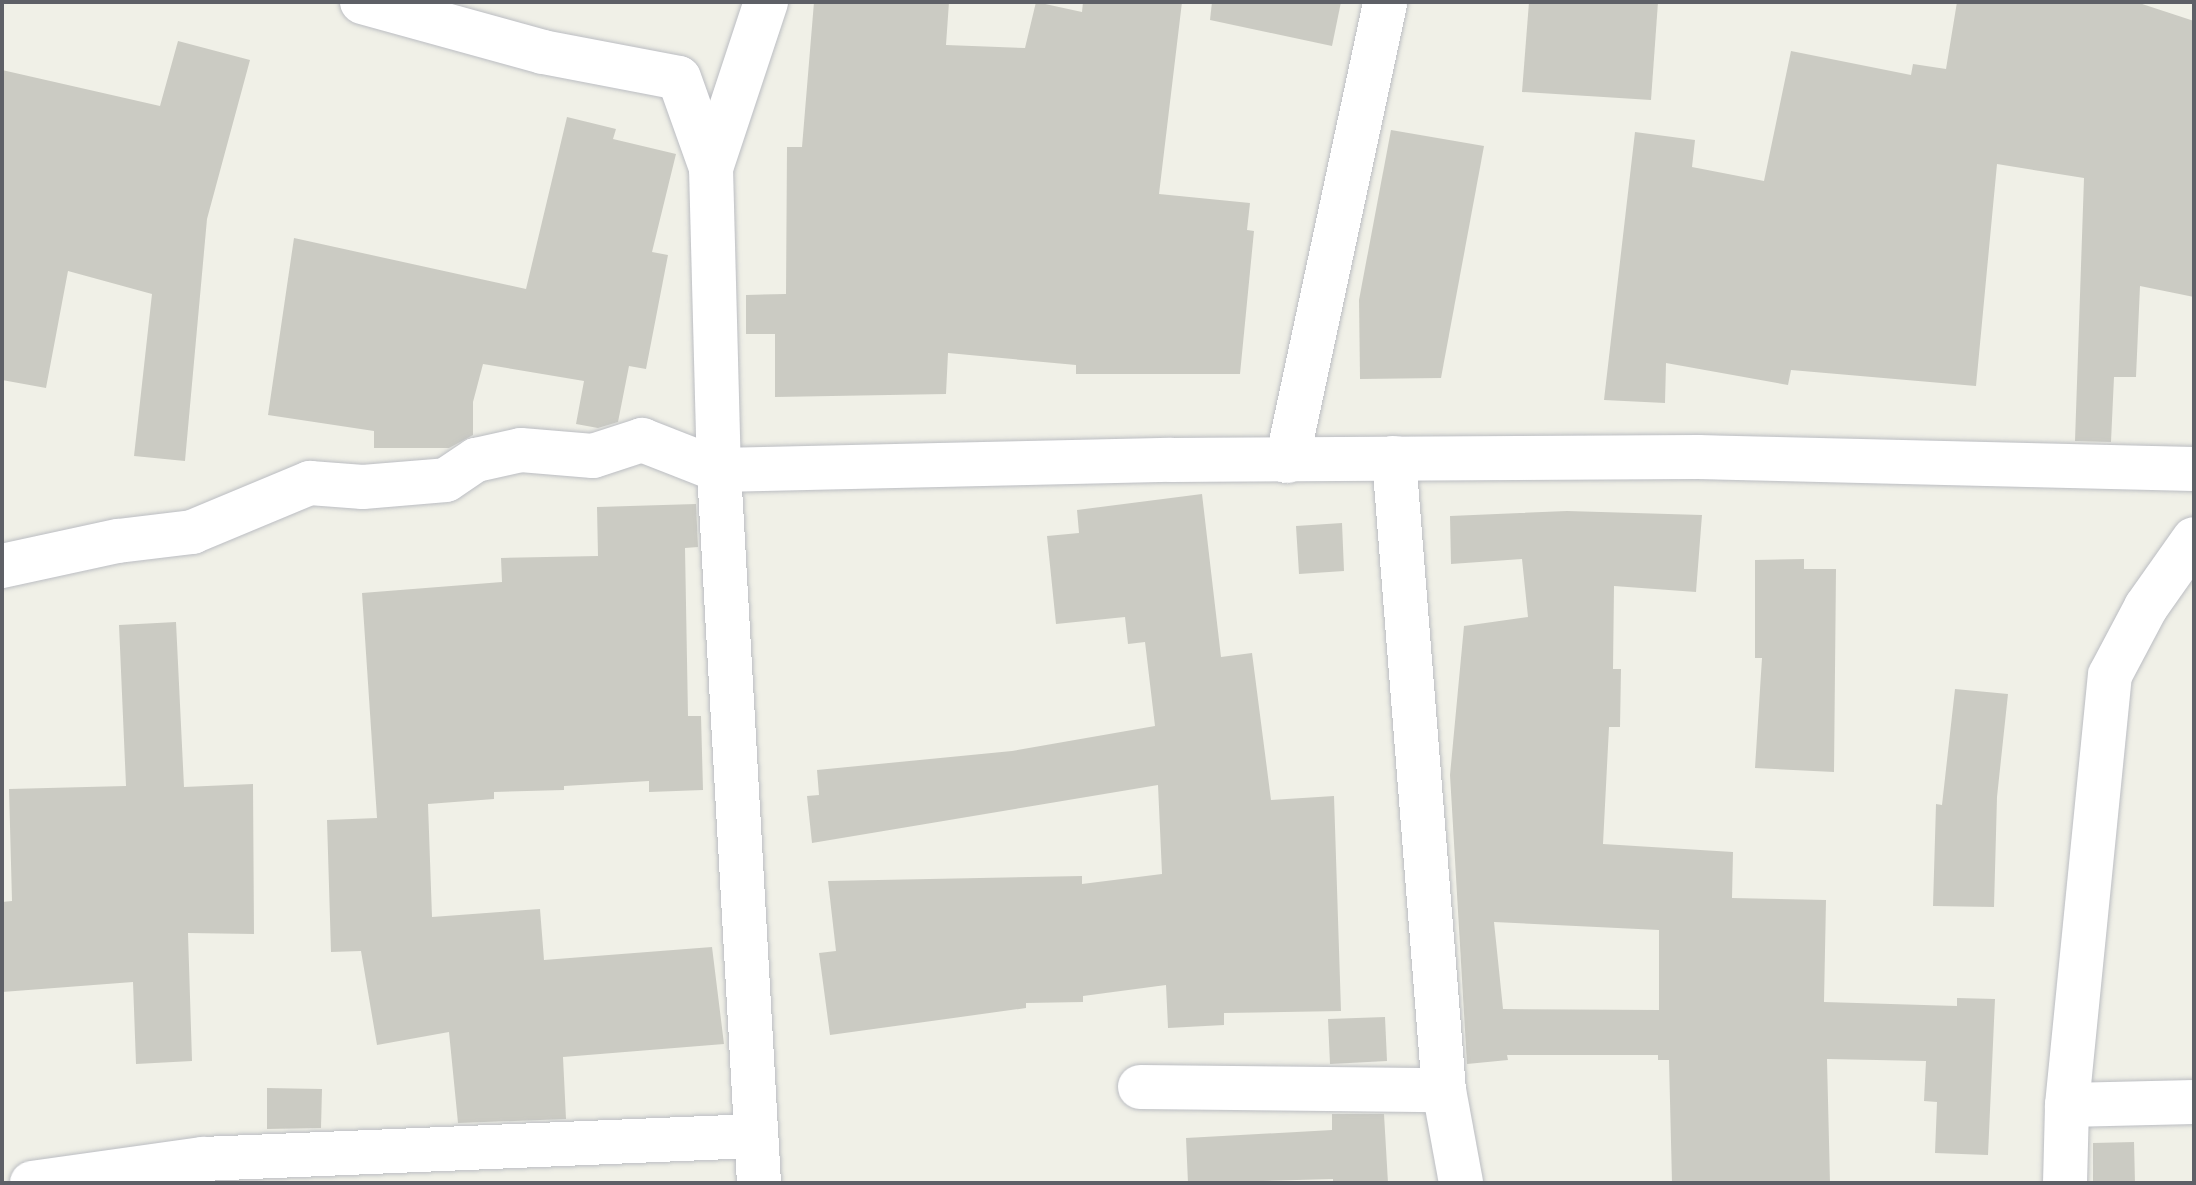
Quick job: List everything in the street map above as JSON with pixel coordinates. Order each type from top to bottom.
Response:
[{"type":"street","points":[[362,2],[543,52],[679,78],[711,168],[719,470],[753,1136],[759,1183]]},
{"type":"street","points":[[711,168],[766,2]]},
{"type":"street","points":[[1287,461],[1385,2]]},
{"type":"street","points":[[2,566],[118,541],[192,532],[310,483],[363,487],[446,480],[476,460],[521,450],[593,456],[642,440],[719,470],[1394,458],[1698,457],[2194,469]]},
{"type":"street","points":[[1394,458],[1444,1090],[1461,1183]]},
{"type":"street","points":[[2065,1183],[2067,1105],[2110,675],[2146,607],[2194,539]]},
{"type":"street","points":[[1140,1087],[1444,1090]]},
{"type":"street","points":[[2067,1105],[2194,1102]]},
{"type":"street","points":[[32,1183],[203,1159],[753,1136]]},
{"type":"building","points":[[814,2],[949,2],[946,45],[1025,48],[1036,2],[1082,12],[1083,2],[1182,2],[1159,194],[1250,203],[1247,230],[1254,231],[1240,374],[1076,374],[1076,365],[948,353],[946,394],[775,397],[775,334],[746,334],[746,295],[786,294],[787,147],[802,147]]},
{"type":"building","points":[[1212,2],[1341,2],[1332,46],[1210,20]]},
{"type":"building","points":[[1529,2],[1658,2],[1651,100],[1522,92]]},
{"type":"building","points":[[1957,2],[2136,2],[2194,21],[2194,297],[2140,286],[2136,377],[2114,377],[2111,442],[2075,441],[2084,178],[1997,164],[1976,386],[1791,370],[1788,385],[1666,363],[1665,403],[1604,400],[1635,132],[1695,140],[1692,167],[1764,181],[1791,51],[1911,75],[1913,64],[1946,69]]},
{"type":"building","points":[[178,41],[250,60],[207,219],[185,461],[134,456],[152,294],[68,271],[46,388],[2,380],[2,70],[160,106]]},
{"type":"building","points":[[567,117],[616,129],[613,139],[676,154],[652,252],[668,255],[646,369],[629,366],[618,422],[598,428],[576,424],[584,381],[483,364],[473,402],[473,435],[449,448],[374,448],[374,431],[268,415],[294,238],[526,289]]},
{"type":"building","points":[[1391,130],[1484,146],[1441,378],[1360,379],[1359,300]]},
{"type":"building","points":[[1202,494],[1221,657],[1252,653],[1271,800],[1334,796],[1341,1011],[1224,1013],[1224,1025],[1168,1028],[1166,985],[1083,996],[1083,1002],[1026,1003],[1026,1008],[830,1035],[819,953],[836,951],[828,881],[1082,876],[1082,884],[1162,874],[1158,785],[812,843],[807,796],[819,795],[817,770],[1012,751],[1155,726],[1145,642],[1128,644],[1125,617],[1056,624],[1047,536],[1079,533],[1077,510]]},
{"type":"building","points":[[696,504],[698,547],[685,548],[688,716],[701,716],[703,790],[649,792],[649,781],[564,786],[564,790],[494,792],[494,799],[428,804],[432,917],[540,909],[544,960],[712,947],[724,1044],[563,1057],[566,1119],[458,1123],[449,1032],[377,1045],[361,951],[331,952],[327,820],[377,818],[362,593],[502,582],[501,558],[598,556],[597,507]]},
{"type":"building","points":[[1567,511],[1702,515],[1696,592],[1614,586],[1613,669],[1621,669],[1620,727],[1609,727],[1603,844],[1733,852],[1732,898],[1826,900],[1824,1002],[1957,1006],[1957,998],[1995,999],[1988,1155],[1935,1153],[1937,1102],[1924,1101],[1926,1061],[1827,1059],[1830,1183],[1672,1183],[1669,1060],[1658,1060],[1658,1055],[1507,1055],[1508,1060],[1467,1064],[1450,775],[1464,626],[1528,617],[1522,559],[1451,564],[1450,516]],"holes":[[[1494,922],[1659,930],[1659,1010],[1503,1009]]]},
{"type":"building","points":[[1342,523],[1344,571],[1299,574],[1296,526]]},
{"type":"building","points":[[1804,559],[1804,569],[1836,569],[1834,772],[1755,768],[1762,658],[1755,658],[1755,560]]},
{"type":"building","points":[[176,622],[184,787],[253,784],[254,934],[188,933],[192,1061],[136,1064],[133,982],[2,992],[2,902],[12,901],[9,789],[126,786],[119,625]]},
{"type":"building","points":[[1955,689],[2008,694],[1997,797],[1994,907],[1933,906],[1936,804],[1942,805]]},
{"type":"building","points":[[1385,1017],[1387,1061],[1330,1064],[1328,1019]]},
{"type":"building","points":[[267,1088],[322,1089],[321,1128],[267,1129]]},
{"type":"building","points":[[1332,1114],[1384,1114],[1388,1183],[1333,1183],[1333,1179],[1188,1183],[1186,1138],[1332,1130]]},
{"type":"building","points":[[2134,1142],[2135,1183],[2093,1183],[2093,1143]]}]
